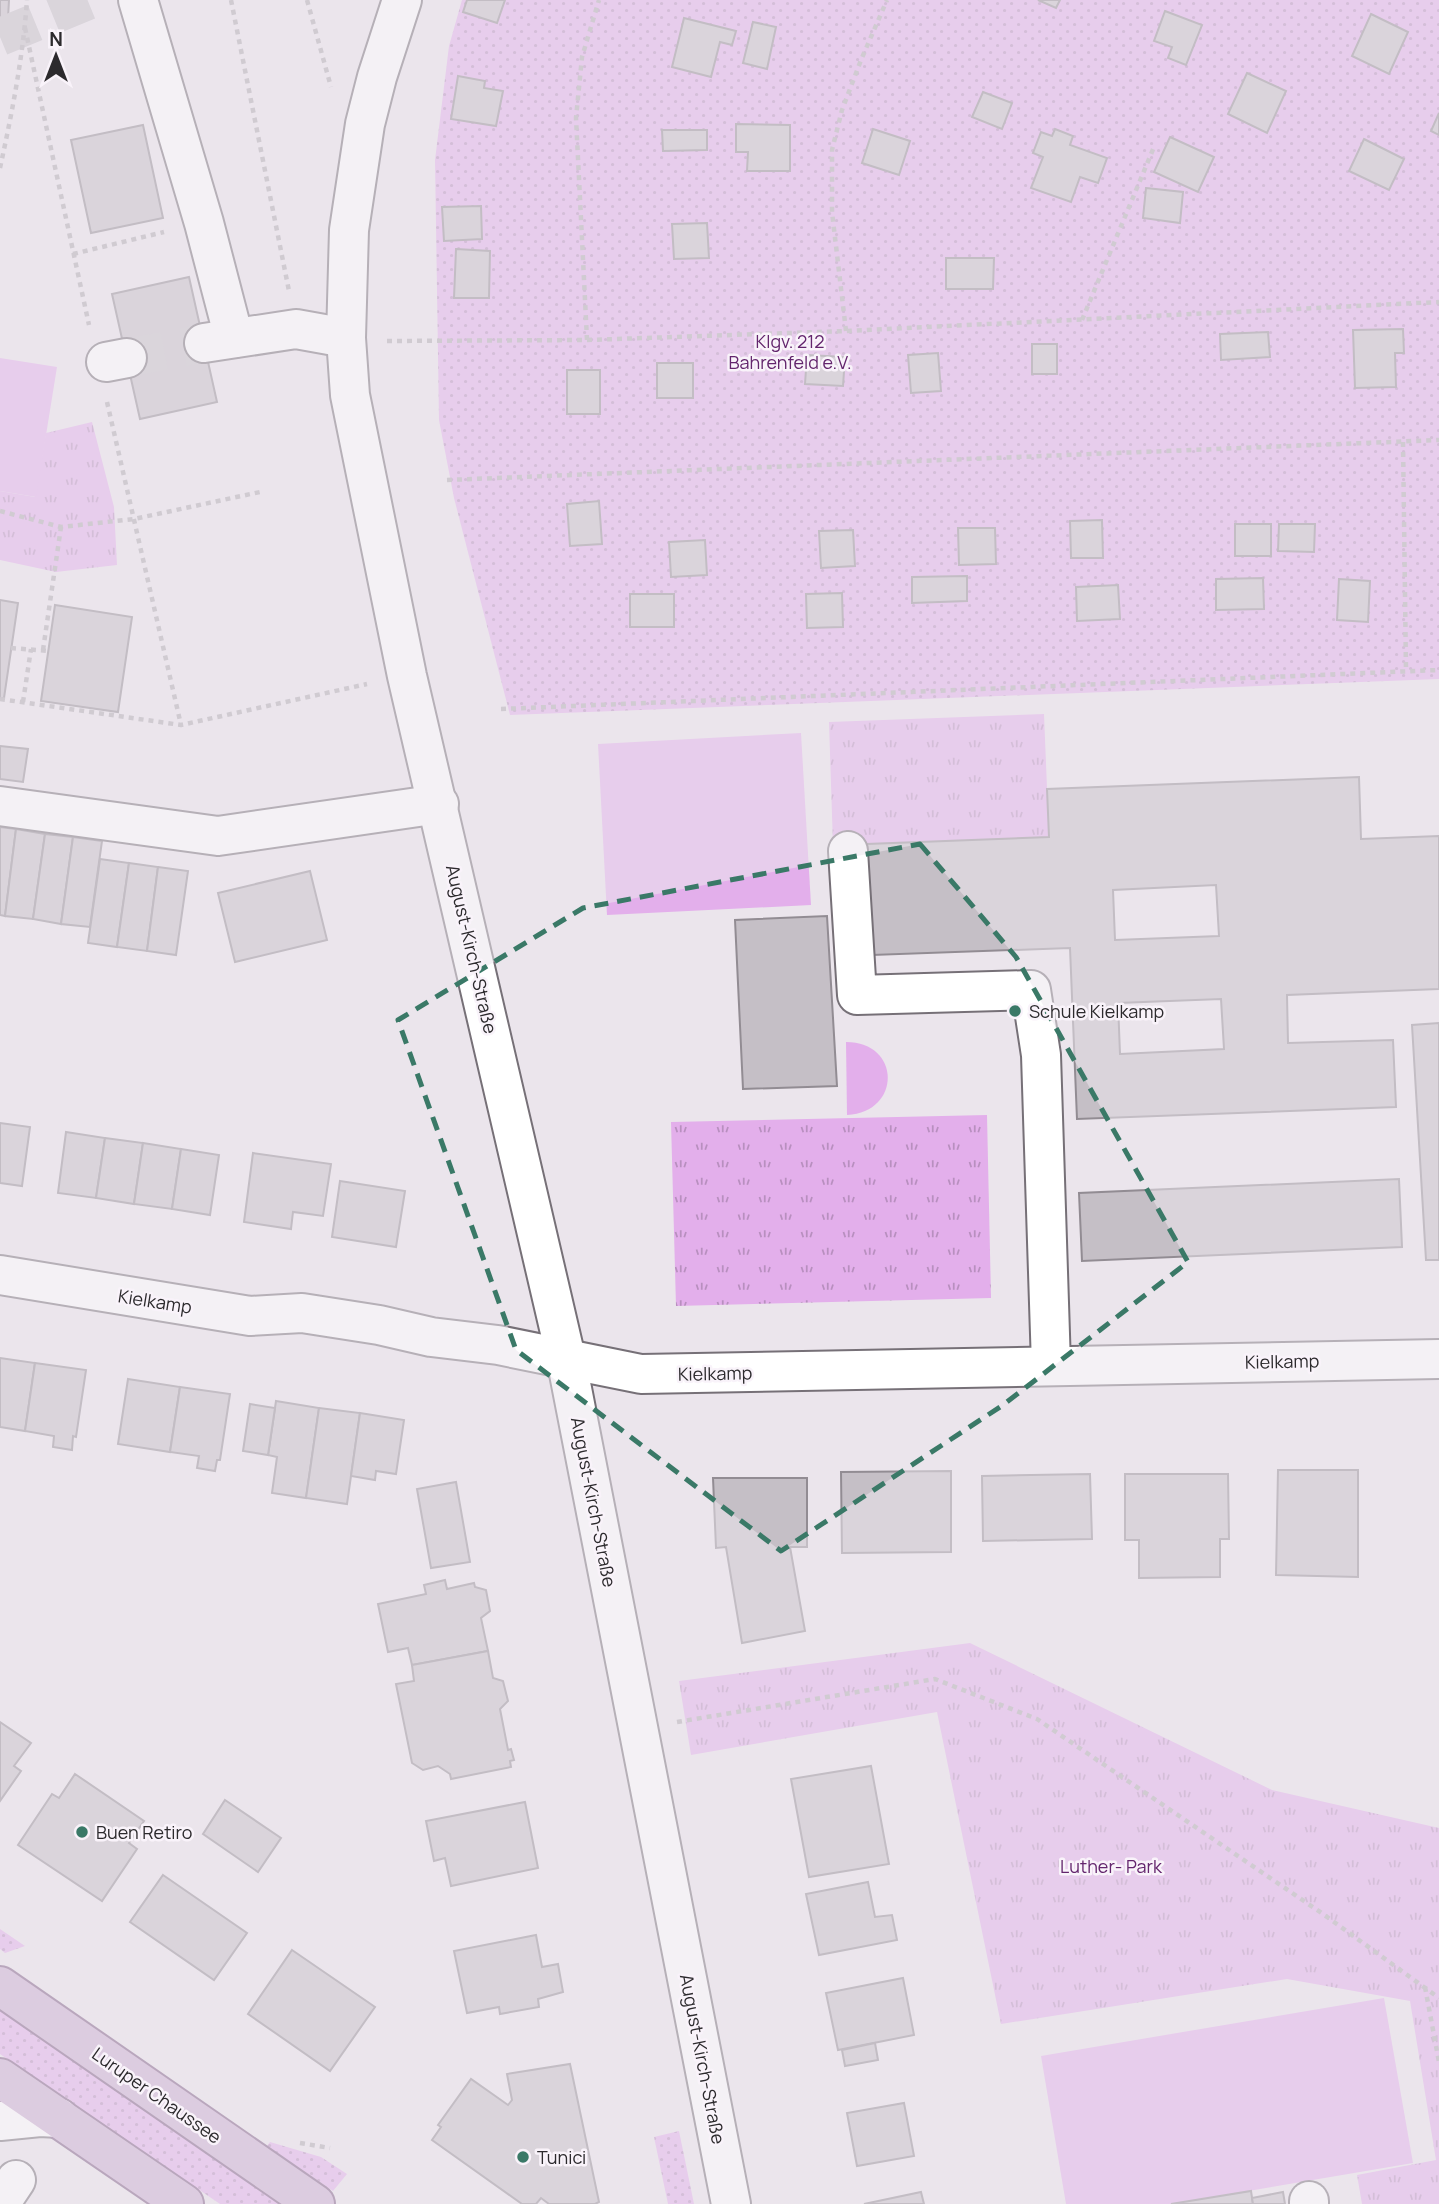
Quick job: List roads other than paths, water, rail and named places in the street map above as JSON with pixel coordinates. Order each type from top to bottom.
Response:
[{"type":"main road","name":"Luruper Chaussee","points":[[0,1986],[315,2204]]},
{"type":"main road","points":[[0,2078],[184,2204]]},
{"type":"street","points":[[138,0],[204,223],[219,340],[296,329],[363,339]]},
{"type":"street","name":"August-Kirch-Straße","points":[[402,0],[377,77],[363,135],[349,230],[363,339],[349,396],[407,676],[439,804],[566,1358],[731,2204]]},
{"type":"street","points":[[0,806],[218,836],[439,804]]},
{"type":"street","points":[[848,850],[857,995],[1031,990],[1041,1055],[1051,1365]]},
{"type":"street","name":"Kielkamp","points":[[0,1275],[250,1316],[302,1313],[379,1325],[431,1337],[498,1345],[641,1374],[1439,1359]]},
{"type":"street","points":[[0,2121],[59,2118]]},
{"type":"tunnel","points":[[0,37],[90,0]]},
{"type":"tunnel","points":[[127,358],[204,343]]},
{"type":"place","name":"Schule Kielkamp","points":[[1015,1011]]},
{"type":"place","name":"Buen Retiro","points":[[82,1832]]},
{"type":"place","name":"Tunici","points":[[523,2157]]},
{"type":"park label","name":"Klgv. 212 Bahrenfeld e.V.","points":[[790,351]]},
{"type":"park label","name":"Luther- Park","points":[[1111,1866]]}]
